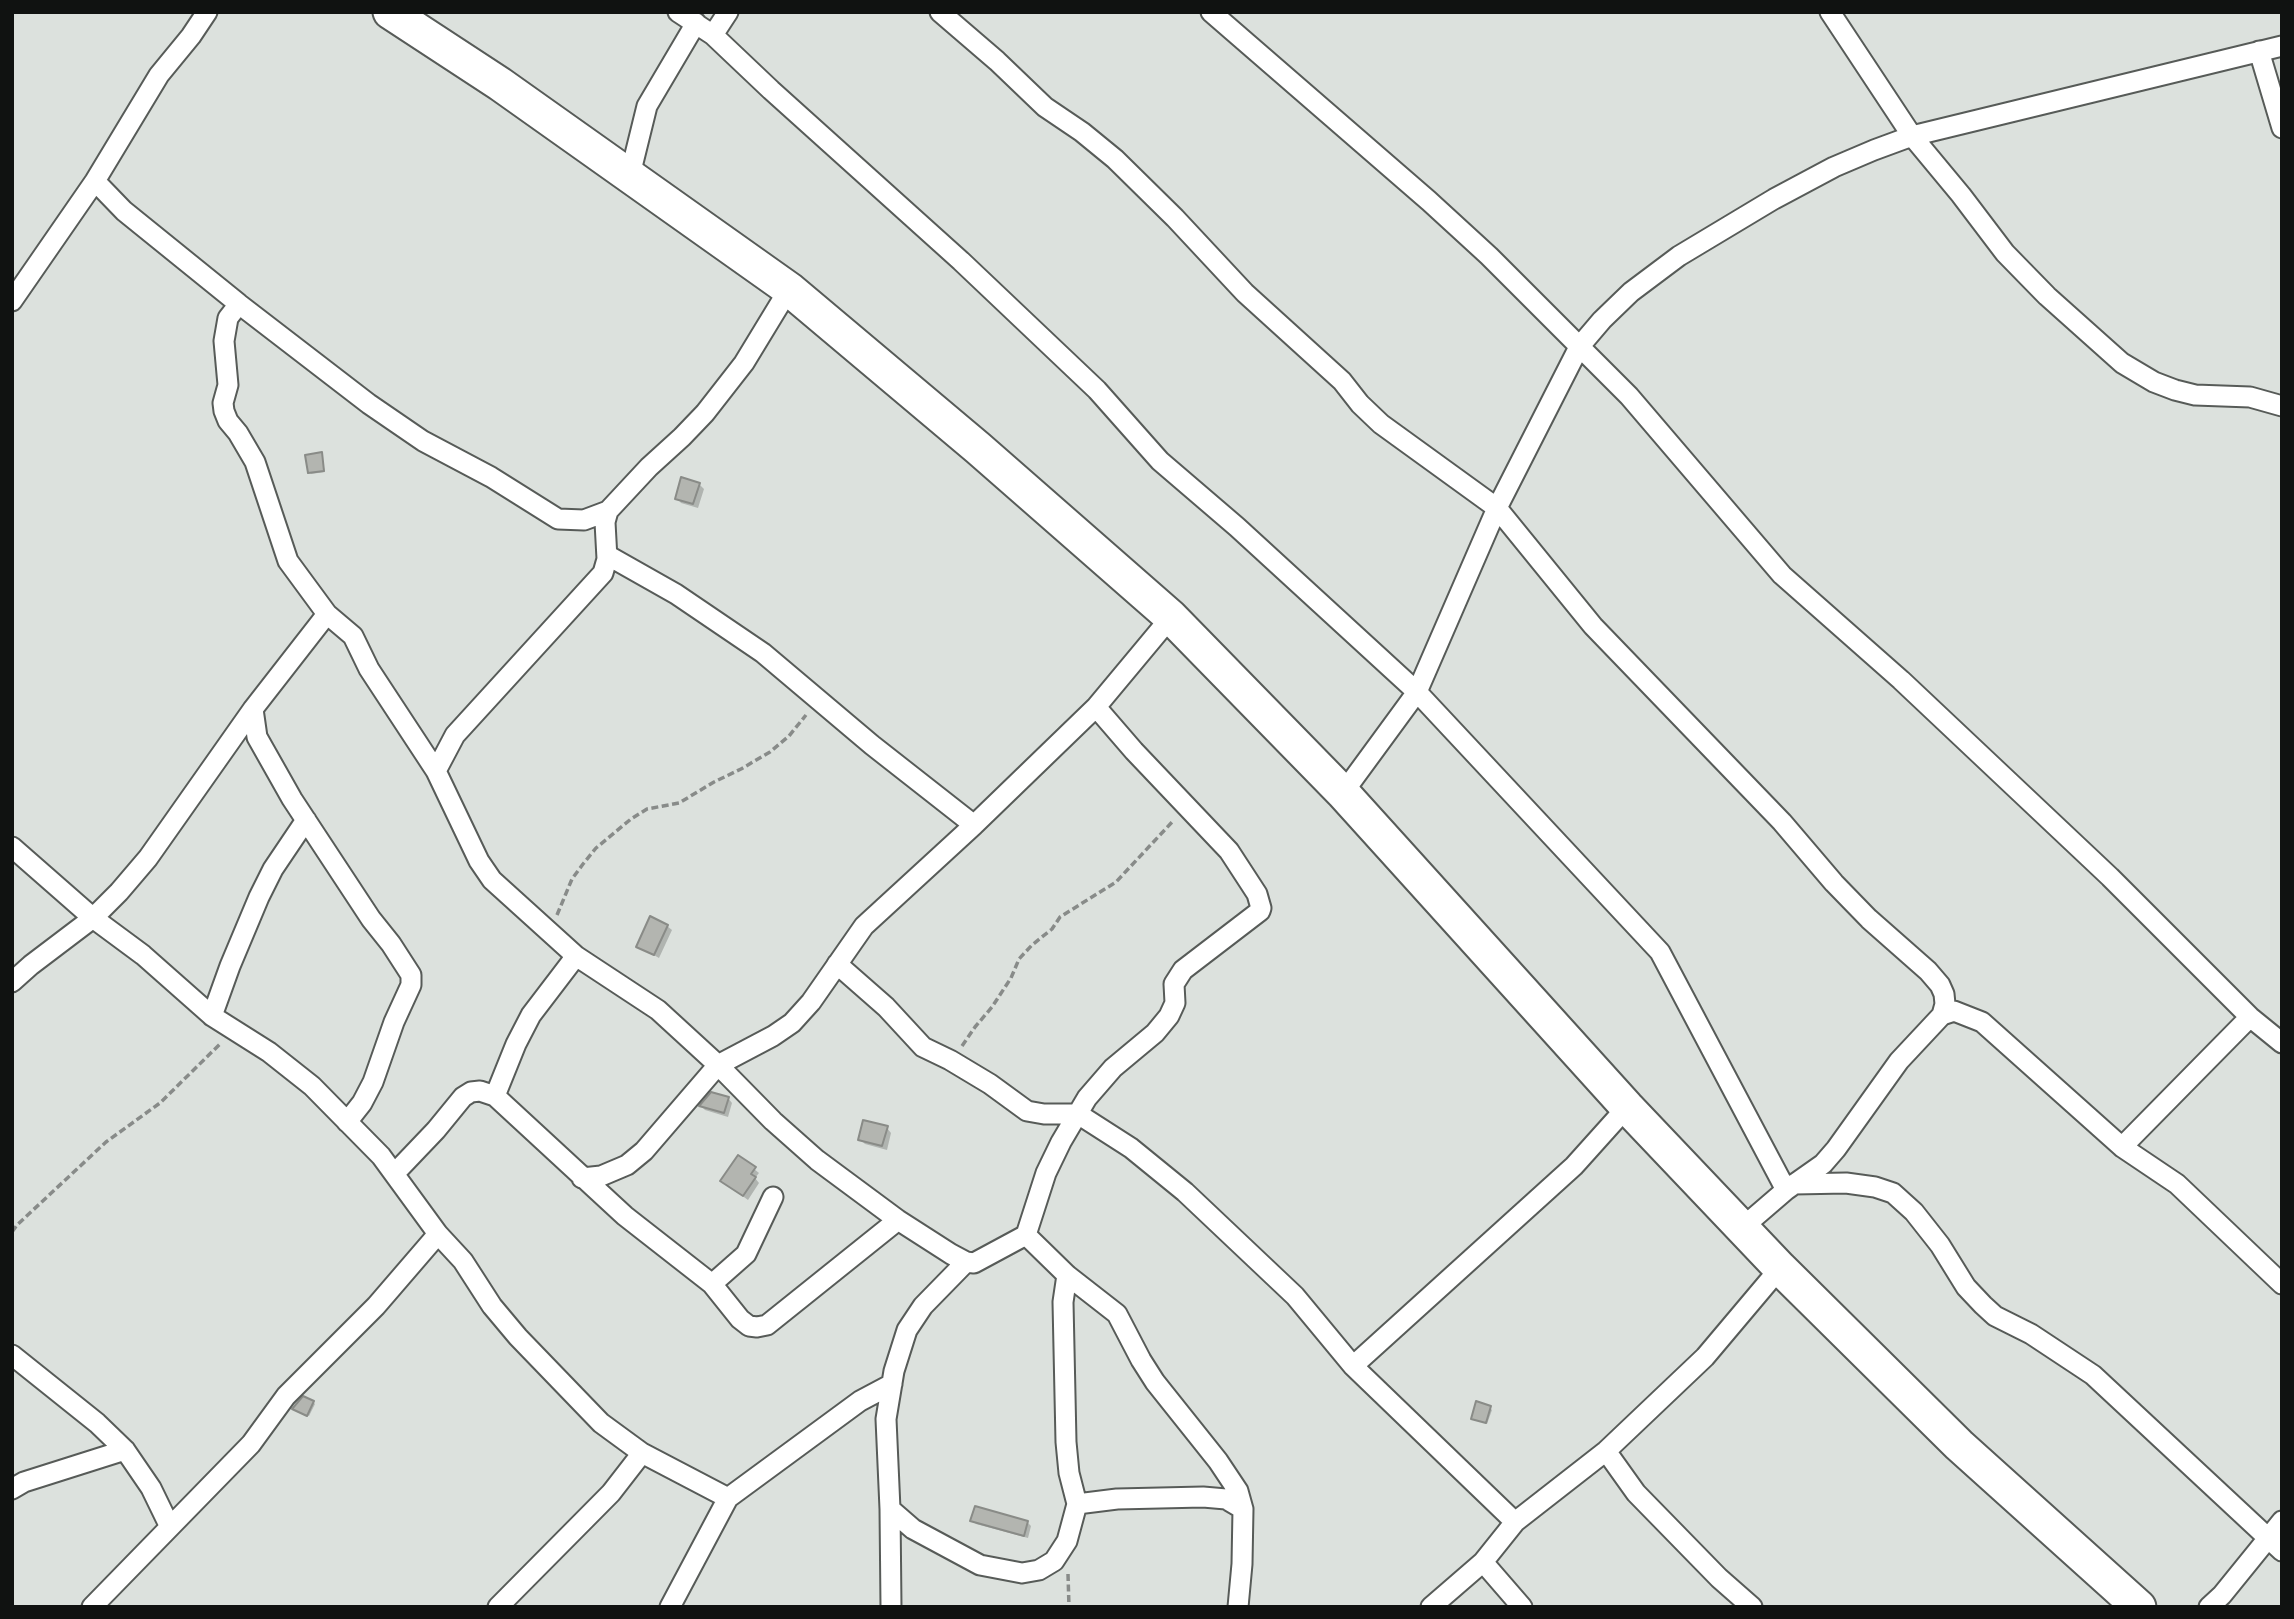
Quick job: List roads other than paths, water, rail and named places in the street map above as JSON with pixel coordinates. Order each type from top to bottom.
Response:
[{"type":"highway","points":[[390,12],[500,84],[789,289],[978,448],[1171,617],[1343,793],[1627,1107],[1780,1268],[1959,1446],[2139,1607]]},
{"type":"street","points":[[12,301],[95,181],[159,75],[207,12]]},
{"type":"street","points":[[678,12],[713,35],[961,261],[1097,390],[1160,461],[1237,527],[1417,692],[1660,951],[1790,1187]]},
{"type":"street","points":[[713,35],[728,12]]},
{"type":"street","points":[[940,12],[1045,107],[1115,159],[1245,293],[1342,382],[1381,424],[1497,508],[1593,626],[1782,822],[1842,892],[1940,985],[1945,1004],[1942,1015],[1899,1061],[1836,1149],[1823,1164],[1790,1187],[1743,1227]]},
{"type":"street","points":[[1211,12],[1429,201],[1498,265],[1629,396],[1782,575],[1901,680],[2100,867],[2250,1017],[2282,1043]]},
{"type":"street","points":[[1830,12],[1912,136],[2005,253],[2122,363],[2154,382],[2175,390],[2196,395],[2250,397],[2282,406]]},
{"type":"street","points":[[629,175],[647,106],[696,23]]},
{"type":"street","points":[[1343,793],[1417,692],[1497,508],[1580,347],[1602,320],[1631,292],[1679,256],[1774,199],[1835,167],[1912,136],[2282,46]]},
{"type":"street","points":[[2259,51],[2282,128]]},
{"type":"street","points":[[95,181],[124,211],[239,304],[398,425],[491,477],[558,519],[584,520],[608,511],[649,467],[682,438],[744,363],[789,289]]},
{"type":"street","points":[[239,304],[228,318],[224,341],[228,385],[223,403],[224,411],[255,463],[288,561],[327,614],[353,636],[369,669],[436,771],[479,861],[492,880],[576,956],[658,1010],[817,1160],[898,1220],[966,1262],[982,1261],[1026,1235],[1046,1173],[1087,1098],[1113,1068],[1155,1033],[1169,1016],[1175,1003],[1174,984],[1183,970],[1261,908],[1257,894],[1229,851],[1096,707]]},
{"type":"street","points":[[436,771],[455,735],[603,573],[607,555],[608,511]]},
{"type":"street","points":[[607,555],[676,594],[763,653],[974,825]]},
{"type":"street","points":[[12,982],[93,918],[148,858],[253,709],[327,614]]},
{"type":"street","points":[[582,1178],[601,1176],[627,1166],[644,1151],[718,1065],[792,1023],[811,1002],[872,917],[974,825],[1096,707],[1171,617]]},
{"type":"street","points":[[253,709],[257,737],[306,820],[411,975],[411,985],[394,1022],[373,1082],[362,1103],[347,1122]]},
{"type":"street","points":[[212,1016],[259,897],[306,820]]},
{"type":"street","points":[[12,847],[212,1016],[269,1052],[312,1086],[395,1173],[438,1234],[463,1261],[492,1306],[518,1337],[601,1423],[642,1453],[728,1498]]},
{"type":"street","points":[[495,1096],[531,1015],[576,956]]},
{"type":"street","points":[[837,964],[886,1007],[923,1047],[990,1084],[1027,1111],[1078,1114],[1131,1148],[1185,1192],[1295,1296],[1353,1366],[1515,1522]]},
{"type":"street","points":[[1942,1015],[1954,1011],[1982,1022],[2122,1147],[2176,1184],[2282,1284]]},
{"type":"street","points":[[2122,1147],[2250,1017]]},
{"type":"street","points":[[395,1173],[463,1097],[480,1091],[495,1096],[625,1216],[712,1283],[740,1319],[749,1326],[757,1327],[767,1325],[898,1220]]},
{"type":"street","points":[[1353,1366],[1574,1166],[1627,1107]]},
{"type":"street","points":[[1790,1187],[1846,1183],[1875,1187],[1892,1194],[1914,1212],[1940,1245],[1966,1287],[1995,1316],[2031,1334],[2093,1375],[2275,1545]]},
{"type":"street","points":[[712,1283],[746,1254],[773,1197]]},
{"type":"street","points":[[92,1607],[169,1525],[203,1495],[251,1444],[286,1396],[376,1306],[438,1234]]},
{"type":"street","points":[[1026,1235],[1067,1275],[1117,1314],[1155,1382],[1231,1478],[1243,1508],[1238,1607]]},
{"type":"street","points":[[891,1607],[886,1419],[892,1384],[907,1330],[923,1306],[966,1262]]},
{"type":"street","points":[[1430,1607],[1483,1562],[1515,1522],[1606,1451],[1705,1357],[1780,1268]]},
{"type":"street","points":[[890,1509],[913,1529],[980,1565],[1021,1573],[1039,1570],[1054,1561],[1067,1541],[1077,1504],[1069,1474],[1066,1442],[1063,1315],[1067,1275]]},
{"type":"street","points":[[12,1354],[97,1423],[125,1450],[152,1488],[169,1525]]},
{"type":"street","points":[[670,1607],[728,1498],[860,1401],[892,1384]]},
{"type":"street","points":[[12,1489],[24,1482],[125,1450]]},
{"type":"street","points":[[1606,1451],[1636,1493],[1719,1578],[1752,1607]]},
{"type":"street","points":[[498,1607],[611,1493],[642,1453]]},
{"type":"street","points":[[1077,1504],[1117,1499],[1203,1497],[1226,1499],[1243,1508]]},
{"type":"street","points":[[2209,1607],[2275,1545],[2282,1521]]},
{"type":"street","points":[[1483,1562],[1522,1607]]}]
